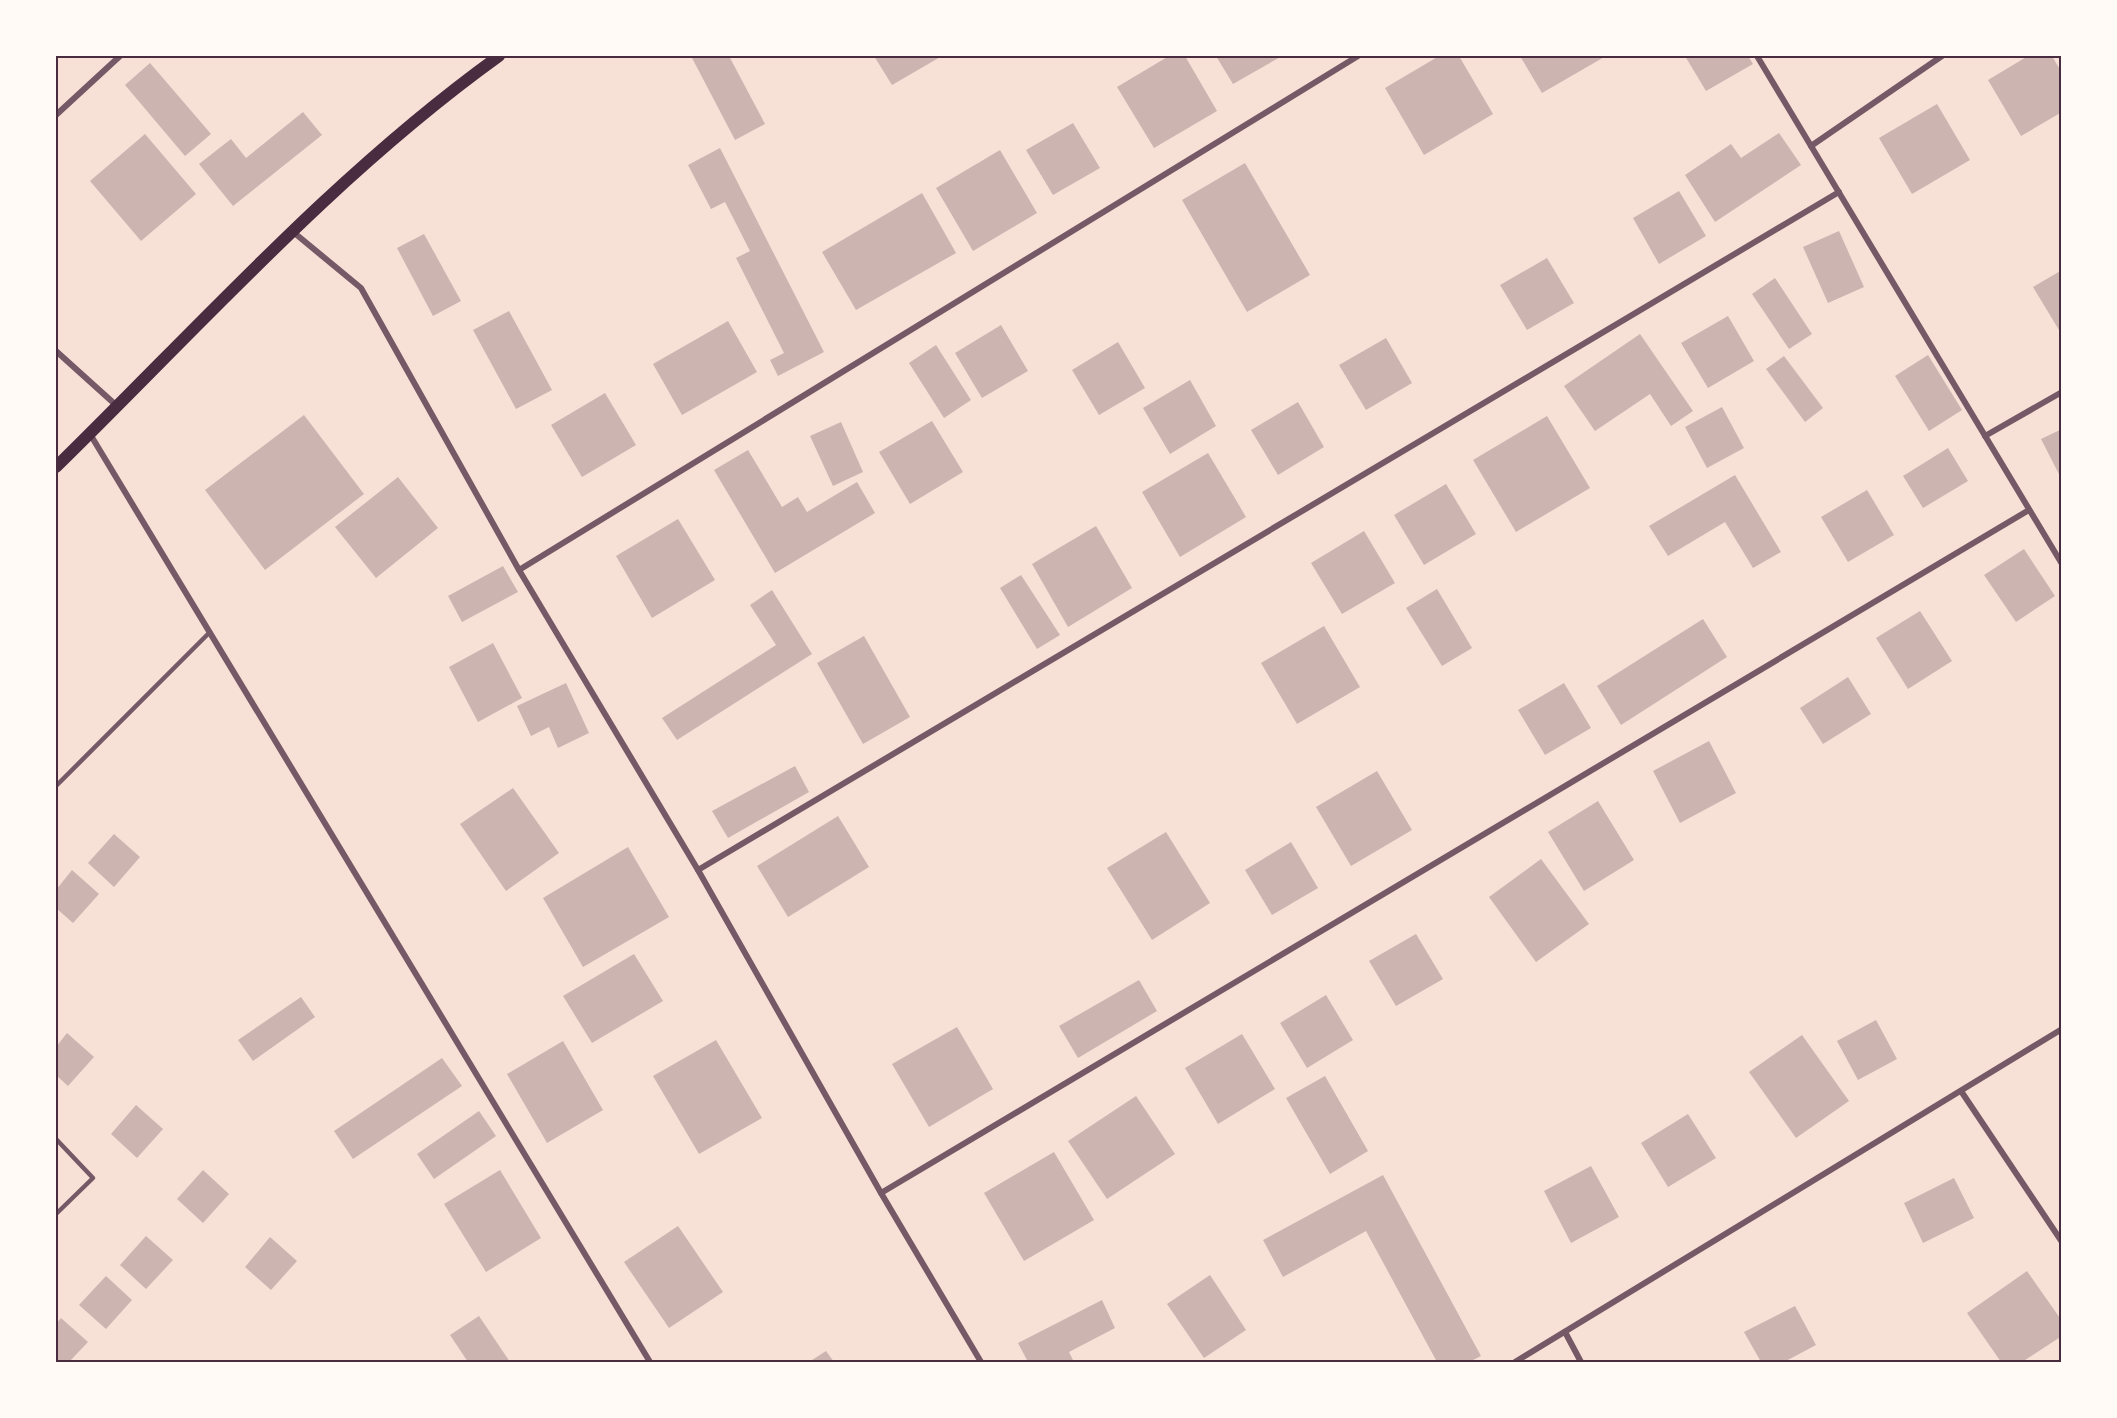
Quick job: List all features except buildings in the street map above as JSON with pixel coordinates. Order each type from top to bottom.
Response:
[{"type":"main road","points":[[56,467],[292,231],[456,87],[499,56]]},
{"type":"street","points":[[56,116],[120,56]]},
{"type":"street","points":[[519,570],[1358,56]]},
{"type":"street","points":[[1757,56],[2061,564]]},
{"type":"street","points":[[1811,146],[1942,56]]},
{"type":"street","points":[[698,870],[1839,192]]},
{"type":"street","points":[[292,231],[361,288],[519,570],[698,870],[881,1193],[981,1362]]},
{"type":"street","points":[[56,351],[117,406]]},
{"type":"street","points":[[1985,436],[2061,392]]},
{"type":"street","points":[[90,433],[650,1362]]},
{"type":"street","points":[[881,1193],[2029,510]]},
{"type":"street","points":[[1515,1362],[2061,1029]]},
{"type":"street","points":[[1961,1090],[2061,1242]]},
{"type":"street","points":[[1565,1332],[1581,1362]]},
{"type":"lane","points":[[56,786],[210,632]]},
{"type":"lane","points":[[56,1139],[93,1178],[56,1214]]}]
